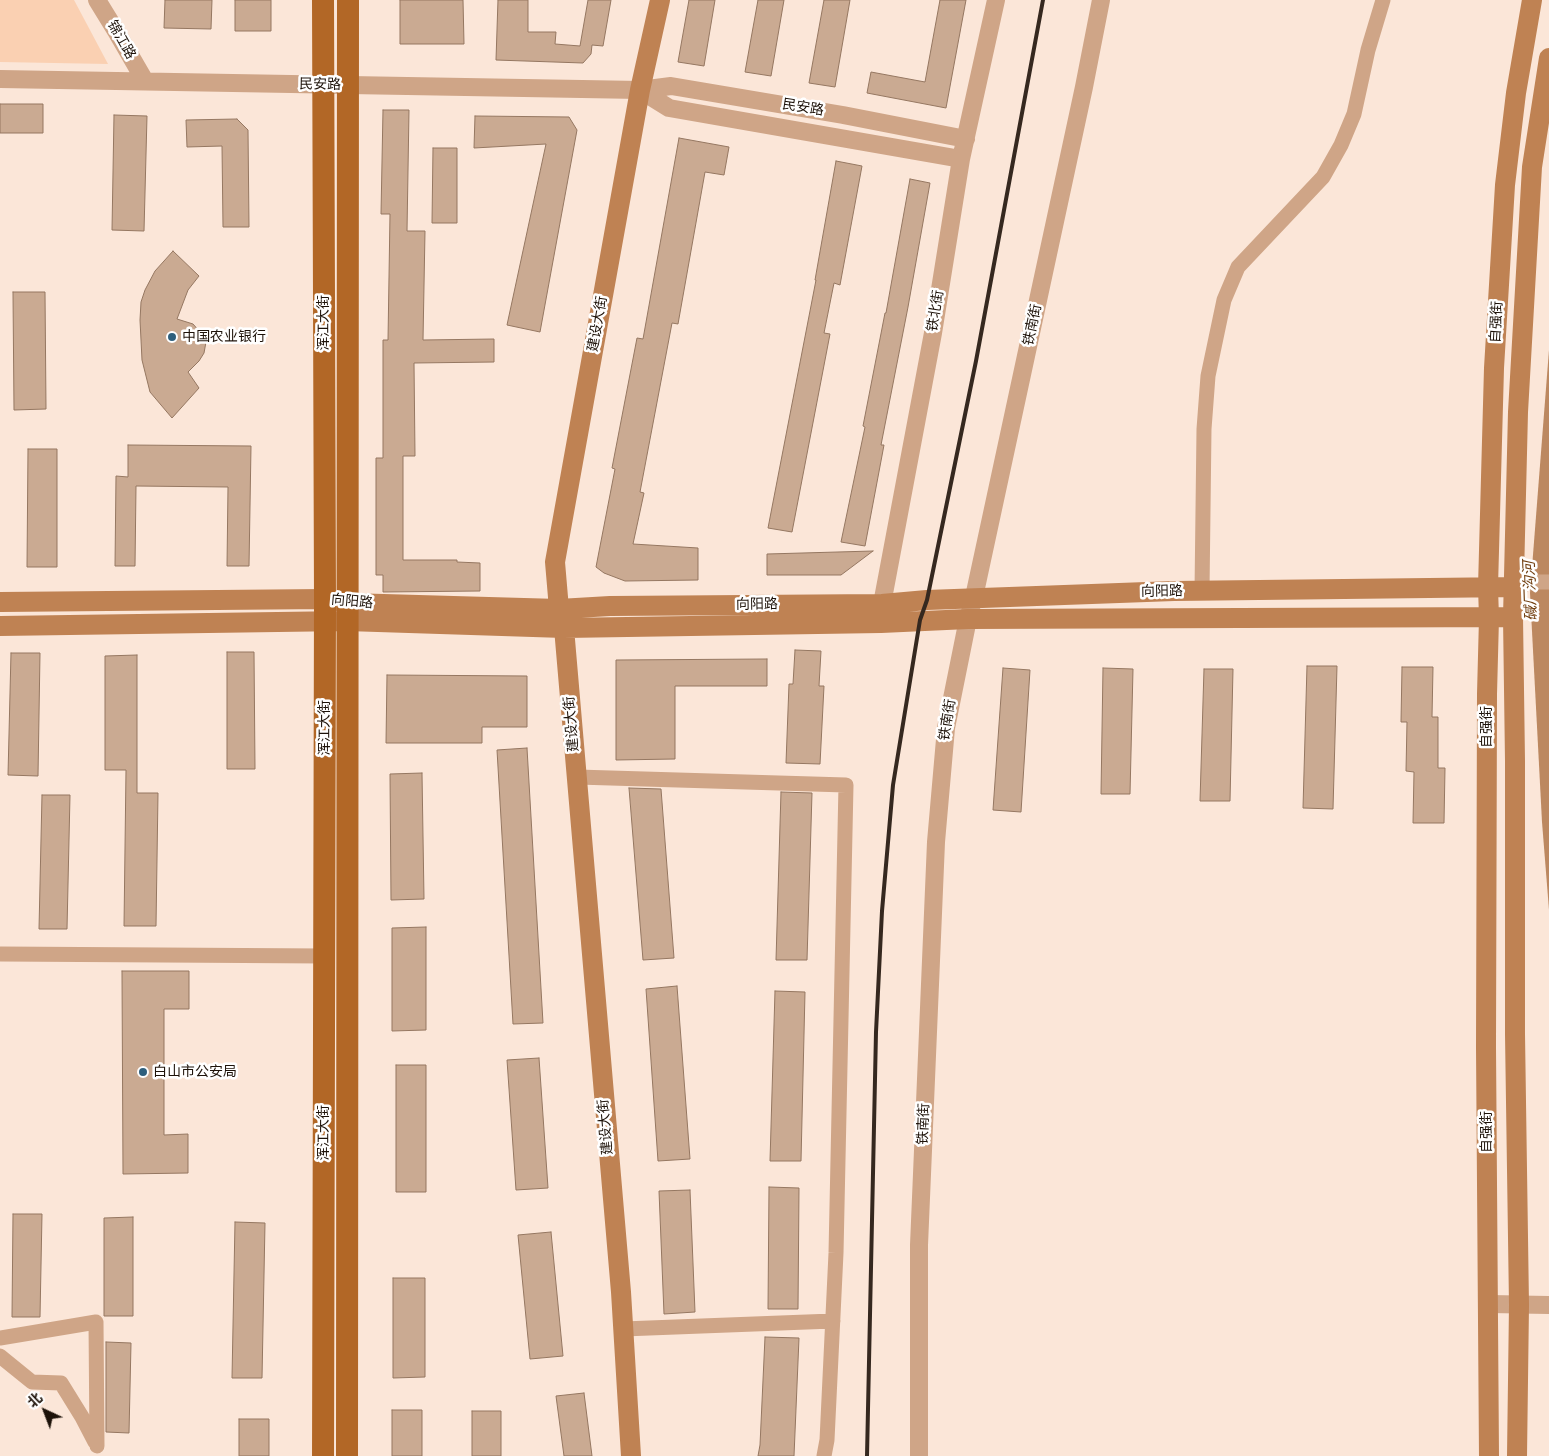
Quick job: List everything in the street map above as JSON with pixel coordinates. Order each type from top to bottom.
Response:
[{"type":"main road","name":"浑江大街","points":[[323,0],[326,599],[340,615],[324,956],[323,1456]]},
{"type":"main road","name":"浑江大街","points":[[347,1456],[340,615],[348,0]]},
{"type":"main road","name":"建设大街","points":[[631,1456],[623,1329],[564,628],[559,609],[555,562],[640,90],[660,0]]},
{"type":"main road","name":"自强街","points":[[1489,1456],[1486,1017],[1488,587],[1495,359],[1506,185],[1516,93],[1532,0]]},
{"type":"main road","name":"自强街","points":[[1517,1456],[1519,1305],[1515,1034],[1515,761],[1518,412],[1532,176],[1549,58]]},
{"type":"main road","name":"向阳路","points":[[340,615],[564,628],[882,613],[927,600],[974,598],[1202,591],[1488,587],[1516,597]]},
{"type":"main road","name":"向阳路","points":[[0,626],[610,606],[882,613],[968,619],[1489,618],[1516,597]]},
{"type":"main road","name":"向阳路","points":[[0,602],[326,599]]},
{"type":"street","name":"锦江路","points":[[97,0],[145,82]]},
{"type":"street","name":"铁北街","points":[[882,613],[933,333],[961,159],[996,0]]},
{"type":"street","name":"铁南街","points":[[919,1456],[919,1244],[936,842],[946,728],[1101,0]]},
{"type":"street","points":[[1202,591],[1204,429],[1207,385],[1224,300],[1238,267],[1323,177],[1341,145],[1354,114],[1368,50],[1383,0]]},
{"type":"street","name":"民安路","points":[[0,79],[640,90],[671,86],[843,115],[966,139]]},
{"type":"street","name":"民安路","points":[[640,90],[669,108],[961,159]]},
{"type":"street","points":[[1516,597],[1549,582]]},
{"type":"street","points":[[576,777],[846,785],[836,1244],[827,1440],[824,1456]]},
{"type":"street","points":[[0,954],[324,956]]},
{"type":"street","points":[[1488,1304],[1549,1304]]},
{"type":"street","points":[[623,1329],[833,1321]]},
{"type":"street","points":[[0,1338],[96,1322],[98,1451]]},
{"type":"street","points":[[0,1356],[32,1382],[61,1383],[82,1417],[98,1451]]},
{"type":"shaded area","points":[[0,0],[74,0],[108,64],[0,62]]},
{"type":"water","name":"碱厂沟河","points":[[1549,350],[1549,910],[1542,822],[1530,593]]},
{"type":"building","points":[[165,0],[212,0],[211,29],[164,28]]},
{"type":"building","points":[[235,0],[271,0],[271,31],[235,31]]},
{"type":"building","points":[[400,0],[463,0],[464,44],[400,44]]},
{"type":"building","points":[[498,0],[528,0],[528,32],[556,32],[555,44],[580,46],[588,0],[611,0],[603,46],[592,45],[591,54],[583,63],[496,60]]},
{"type":"building","points":[[689,0],[715,0],[704,66],[678,62]]},
{"type":"building","points":[[758,0],[784,0],[771,76],[745,72]]},
{"type":"building","points":[[824,0],[850,0],[835,87],[809,83]]},
{"type":"building","points":[[940,0],[966,0],[946,108],[867,93],[871,72],[925,82]]},
{"type":"building","points":[[0,104],[43,104],[43,133],[0,133]]},
{"type":"building","points":[[383,110],[409,110],[407,231],[425,231],[423,340],[494,339],[494,362],[414,363],[415,456],[403,456],[403,560],[457,560],[457,562],[480,563],[480,591],[383,592],[383,575],[376,575],[376,458],[383,458],[383,340],[388,340],[390,214],[381,214]]},
{"type":"building","points":[[114,115],[147,116],[144,231],[112,230]]},
{"type":"building","points":[[475,116],[569,117],[577,130],[540,332],[507,325],[546,144],[474,148]]},
{"type":"building","points":[[237,119],[248,130],[249,227],[223,227],[222,146],[187,147],[186,120]]},
{"type":"building","points":[[679,138],[729,147],[724,175],[705,172],[678,324],[672,323],[640,492],[644,493],[633,544],[698,548],[698,580],[625,581],[604,573],[596,567],[615,469],[612,468],[637,338],[643,339]]},
{"type":"building","points":[[433,148],[457,148],[457,223],[432,223]]},
{"type":"building","points":[[836,161],[862,166],[840,285],[834,283],[824,333],[830,334],[792,532],[768,528],[816,280]]},
{"type":"building","points":[[910,179],[930,183],[881,445],[884,445],[865,546],[841,542],[865,427],[863,426]]},
{"type":"building","name":"中国农业银行","points":[[173,251],[199,276],[188,290],[177,319],[193,324],[206,342],[204,353],[188,372],[199,388],[172,418],[150,392],[142,360],[140,320],[141,302],[145,290],[155,271]]},
{"type":"building","points":[[13,292],[45,292],[46,409],[14,410]]},
{"type":"building","points":[[128,445],[251,446],[249,566],[227,566],[228,487],[136,486],[135,566],[115,566],[116,476],[128,477]]},
{"type":"building","points":[[28,449],[57,449],[57,567],[27,567]]},
{"type":"building","points":[[873,551],[841,575],[767,575],[767,554]]},
{"type":"building","points":[[795,650],[821,651],[819,686],[824,686],[820,764],[786,763],[789,684],[793,684]]},
{"type":"building","points":[[227,652],[254,652],[255,769],[227,769]]},
{"type":"building","points":[[11,653],[40,653],[38,776],[8,775]]},
{"type":"building","points":[[137,655],[137,793],[158,793],[156,926],[124,926],[126,770],[105,770],[105,656]]},
{"type":"building","points":[[767,659],[767,686],[675,686],[675,759],[616,760],[616,660]]},
{"type":"building","points":[[1307,666],[1337,666],[1333,809],[1303,808]]},
{"type":"building","points":[[1402,667],[1433,667],[1432,717],[1438,717],[1438,768],[1445,768],[1444,823],[1413,823],[1414,772],[1406,771],[1407,722],[1401,722]]},
{"type":"building","points":[[1003,668],[1030,670],[1021,812],[993,810]]},
{"type":"building","points":[[1103,668],[1133,669],[1130,794],[1101,794]]},
{"type":"building","points":[[1204,669],[1233,669],[1230,801],[1200,801]]},
{"type":"building","points":[[387,675],[527,676],[527,727],[482,727],[482,743],[386,743]]},
{"type":"building","points":[[527,748],[543,1023],[513,1024],[497,750]]},
{"type":"building","points":[[422,773],[424,899],[391,900],[390,774]]},
{"type":"building","points":[[629,788],[661,789],[674,958],[643,960]]},
{"type":"building","points":[[781,792],[812,793],[807,960],[776,960]]},
{"type":"building","points":[[42,795],[70,795],[67,929],[39,929]]},
{"type":"building","points":[[426,927],[426,1030],[392,1031],[392,928]]},
{"type":"building","name":"白山市公安局","points":[[122,971],[189,971],[189,1009],[164,1009],[164,1135],[188,1134],[188,1173],[123,1174]]},
{"type":"building","points":[[677,986],[690,1159],[658,1161],[646,989]]},
{"type":"building","points":[[775,991],[805,992],[801,1161],[770,1161]]},
{"type":"building","points":[[539,1058],[548,1188],[516,1190],[507,1060]]},
{"type":"building","points":[[396,1065],[426,1065],[426,1192],[396,1192]]},
{"type":"building","points":[[769,1187],[799,1188],[798,1309],[768,1309]]},
{"type":"building","points":[[690,1190],[695,1312],[664,1314],[659,1191]]},
{"type":"building","points":[[13,1214],[42,1214],[40,1317],[12,1317]]},
{"type":"building","points":[[133,1217],[133,1316],[104,1316],[104,1218]]},
{"type":"building","points":[[235,1222],[265,1223],[262,1378],[232,1378]]},
{"type":"building","points":[[551,1232],[563,1356],[530,1359],[518,1235]]},
{"type":"building","points":[[393,1278],[425,1278],[425,1377],[393,1378]]},
{"type":"building","points":[[765,1337],[799,1338],[794,1456],[758,1456]]},
{"type":"building","points":[[106,1342],[131,1343],[129,1433],[106,1432]]},
{"type":"building","points":[[584,1393],[592,1456],[564,1456],[556,1396]]},
{"type":"building","points":[[392,1410],[422,1410],[422,1456],[392,1456]]},
{"type":"building","points":[[472,1411],[501,1411],[501,1456],[472,1456]]},
{"type":"building","points":[[239,1419],[269,1419],[269,1456],[239,1456]]},
{"type":"railway","points":[[867,1456],[876,1032],[882,911],[893,785],[920,620],[927,600],[976,361],[1043,0]]},
{"type":"place","name":"中国农业银行","points":[[172,337]]},
{"type":"place","name":"白山市公安局","points":[[143,1072]]}]
